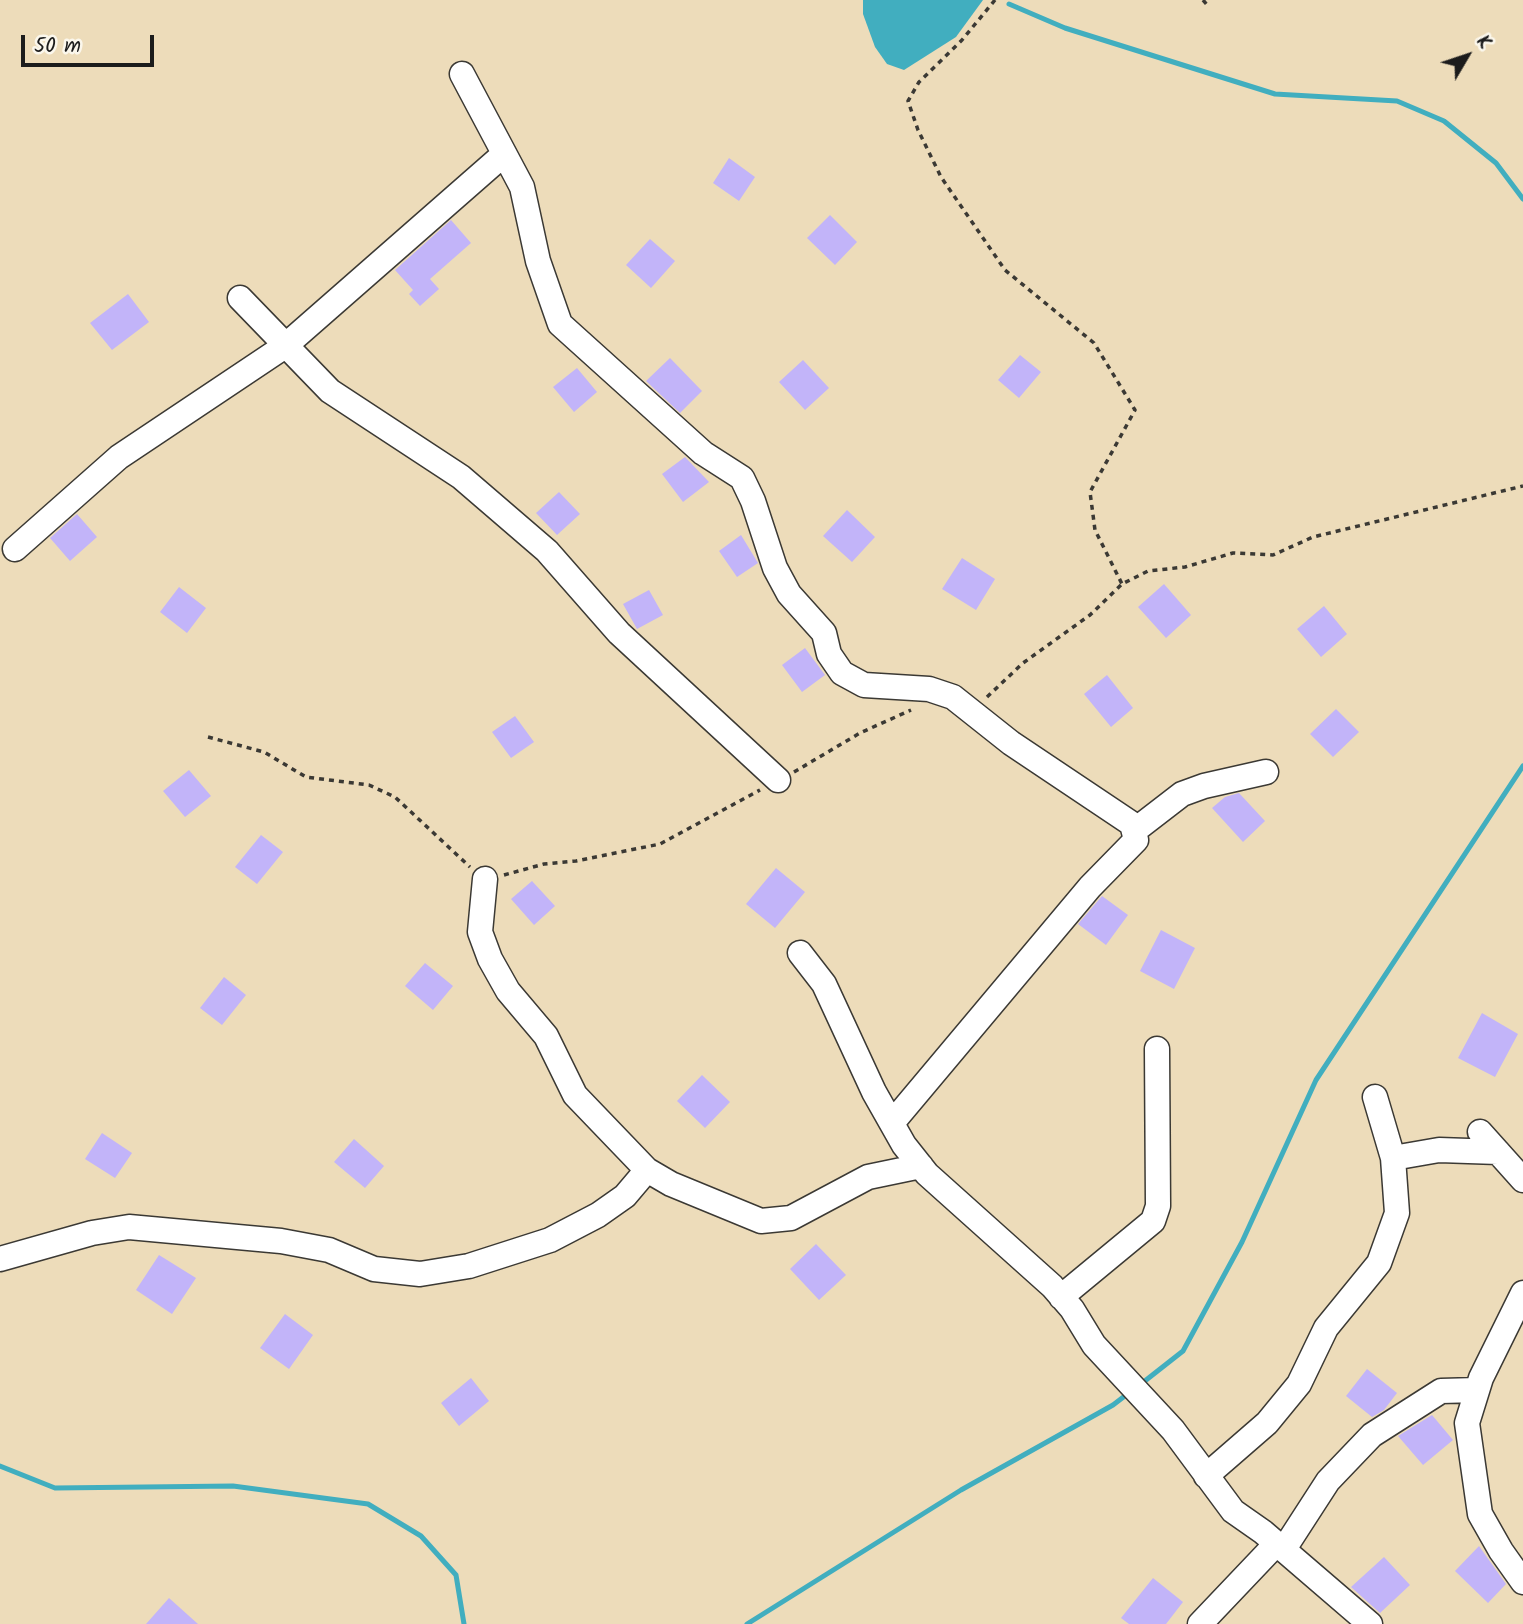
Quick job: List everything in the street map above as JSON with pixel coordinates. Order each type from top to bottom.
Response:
[{"type":"street","points":[[462,74],[522,187],[538,261],[560,324],[703,453],[742,478],[753,501],[775,568],[789,594],[824,633],[829,654],[842,673],[864,685],[929,690],[953,696],[1011,743],[1132,824],[1136,840],[1090,887],[892,1123]]},
{"type":"street","points":[[15,548],[119,457],[285,346],[503,155]]},
{"type":"street","points":[[240,298],[330,391],[460,477],[547,551],[619,633],[778,780]]},
{"type":"street","points":[[1134,831],[1182,794],[1204,786],[1266,772]]},
{"type":"street","points":[[485,879],[480,932],[490,959],[508,991],[546,1036],[575,1095],[647,1170],[671,1184],[761,1222],[791,1218],[868,1177],[921,1166]]},
{"type":"street","points":[[800,953],[824,984],[847,1038],[892,1123],[921,1166],[968,1213],[1017,1253],[1061,1297],[1094,1345],[1173,1430],[1233,1511],[1281,1546],[1370,1624]]},
{"type":"street","points":[[1061,1297],[1153,1221],[1158,1206],[1157,1049]]},
{"type":"street","points":[[1206,1476],[1267,1423],[1299,1384],[1326,1328],[1379,1263],[1397,1213],[1393,1158],[1375,1097]]},
{"type":"street","points":[[1480,1132],[1523,1180]]},
{"type":"street","points":[[1393,1158],[1439,1150],[1497,1152]]},
{"type":"street","points":[[0,1259],[92,1233],[129,1227],[281,1241],[329,1250],[374,1269],[420,1274],[469,1266],[550,1240],[598,1215],[625,1196],[647,1170]]},
{"type":"street","points":[[1523,1293],[1477,1390],[1467,1423],[1480,1514],[1523,1582]]},
{"type":"street","points":[[1200,1624],[1281,1546],[1328,1481],[1372,1435],[1441,1391],[1477,1390]]},
{"type":"path","points":[[995,0],[962,40],[919,82],[908,101],[918,130],[941,177],[1005,270],[1094,343],[1135,410],[1090,492],[1095,530],[1122,584]]},
{"type":"path","points":[[1203,0],[1209,7]]},
{"type":"path","points":[[970,712],[1023,663],[1090,615],[1122,584],[1147,571],[1185,567],[1208,558],[1233,553],[1273,555],[1313,537],[1523,486]]},
{"type":"path","points":[[208,737],[264,752],[306,777],[369,785],[396,797],[485,879],[544,864],[576,861],[660,844],[860,733],[945,694]]},
{"type":"water","points":[[863,0],[983,0],[956,37],[904,70],[887,64],[875,47],[863,14]]},
{"type":"building","points":[[729,158],[755,177],[739,201],[713,183]]},
{"type":"building","points":[[830,215],[857,242],[835,265],[807,238]]},
{"type":"building","points":[[451,220],[471,243],[430,279],[439,289],[420,306],[409,294],[413,290],[395,270]]},
{"type":"building","points":[[650,239],[675,261],[651,288],[626,265]]},
{"type":"building","points":[[128,294],[149,322],[112,350],[90,323]]},
{"type":"building","points":[[1020,355],[1041,372],[1019,398],[998,380]]},
{"type":"building","points":[[670,358],[702,391],[680,413],[646,381]]},
{"type":"building","points":[[803,360],[829,388],[805,410],[779,382]]},
{"type":"building","points":[[577,368],[597,392],[574,412],[553,387]]},
{"type":"building","points":[[685,457],[709,482],[683,502],[662,474]]},
{"type":"building","points":[[559,492],[580,514],[557,535],[536,513]]},
{"type":"building","points":[[847,510],[875,537],[852,562],[823,536]]},
{"type":"building","points":[[77,514],[97,537],[70,561],[50,538]]},
{"type":"building","points":[[741,535],[758,563],[737,577],[719,551]]},
{"type":"building","points":[[962,558],[995,579],[976,610],[942,589]]},
{"type":"building","points":[[1164,584],[1191,615],[1166,638],[1138,607]]},
{"type":"building","points":[[179,587],[206,608],[187,633],[160,612]]},
{"type":"building","points":[[649,590],[663,615],[637,629],[623,604]]},
{"type":"building","points":[[1324,606],[1347,634],[1321,657],[1297,629]]},
{"type":"building","points":[[805,648],[825,675],[802,692],[782,665]]},
{"type":"building","points":[[1107,675],[1133,708],[1111,727],[1084,694]]},
{"type":"building","points":[[1336,709],[1359,732],[1333,757],[1310,734]]},
{"type":"building","points":[[515,716],[534,742],[511,758],[492,732]]},
{"type":"building","points":[[189,770],[211,796],[185,817],[163,791]]},
{"type":"building","points":[[1239,793],[1265,821],[1243,842],[1212,808],[1225,797]]},
{"type":"building","points":[[261,835],[283,852],[257,884],[235,867]]},
{"type":"building","points":[[776,868],[805,892],[775,928],[746,904]]},
{"type":"building","points":[[532,881],[555,906],[534,925],[511,899]]},
{"type":"building","points":[[1102,896],[1128,915],[1106,945],[1078,924]]},
{"type":"building","points":[[1161,930],[1195,948],[1174,989],[1140,971]]},
{"type":"building","points":[[425,963],[453,986],[433,1010],[405,986]]},
{"type":"building","points":[[224,977],[246,995],[222,1025],[200,1008]]},
{"type":"building","points":[[1482,1013],[1518,1034],[1495,1077],[1458,1058]]},
{"type":"building","points":[[702,1075],[730,1102],[705,1128],[677,1101]]},
{"type":"building","points":[[102,1133],[132,1153],[115,1178],[85,1159]]},
{"type":"building","points":[[354,1139],[384,1166],[365,1188],[334,1162]]},
{"type":"building","points":[[816,1244],[846,1275],[819,1300],[790,1269]]},
{"type":"building","points":[[159,1255],[196,1278],[172,1314],[136,1290]]},
{"type":"building","points":[[285,1314],[313,1335],[289,1369],[260,1348]]},
{"type":"building","points":[[1367,1369],[1397,1393],[1384,1410],[1372,1417],[1346,1396]]},
{"type":"building","points":[[471,1378],[489,1401],[459,1426],[441,1403]]},
{"type":"building","points":[[1432,1415],[1453,1440],[1423,1465],[1398,1436]]},
{"type":"building","points":[[1479,1546],[1506,1584],[1488,1603],[1455,1571]]},
{"type":"building","points":[[1384,1557],[1410,1585],[1380,1613],[1351,1587]]},
{"type":"building","points":[[1153,1578],[1183,1602],[1166,1624],[1129,1624],[1121,1618]]},
{"type":"building","points":[[169,1598],[198,1624],[146,1624]]},
{"type":"waterway","points":[[1009,4],[1065,28],[1275,94],[1397,101],[1444,121],[1496,163],[1523,199]]},
{"type":"waterway","points":[[1141,1384],[1183,1351],[1242,1242],[1316,1080],[1523,766]]},
{"type":"waterway","points":[[747,1624],[961,1490],[1113,1405],[1130,1392]]},
{"type":"waterway","points":[[0,1466],[55,1488],[233,1486],[368,1504],[421,1536],[456,1575],[464,1624]]}]
